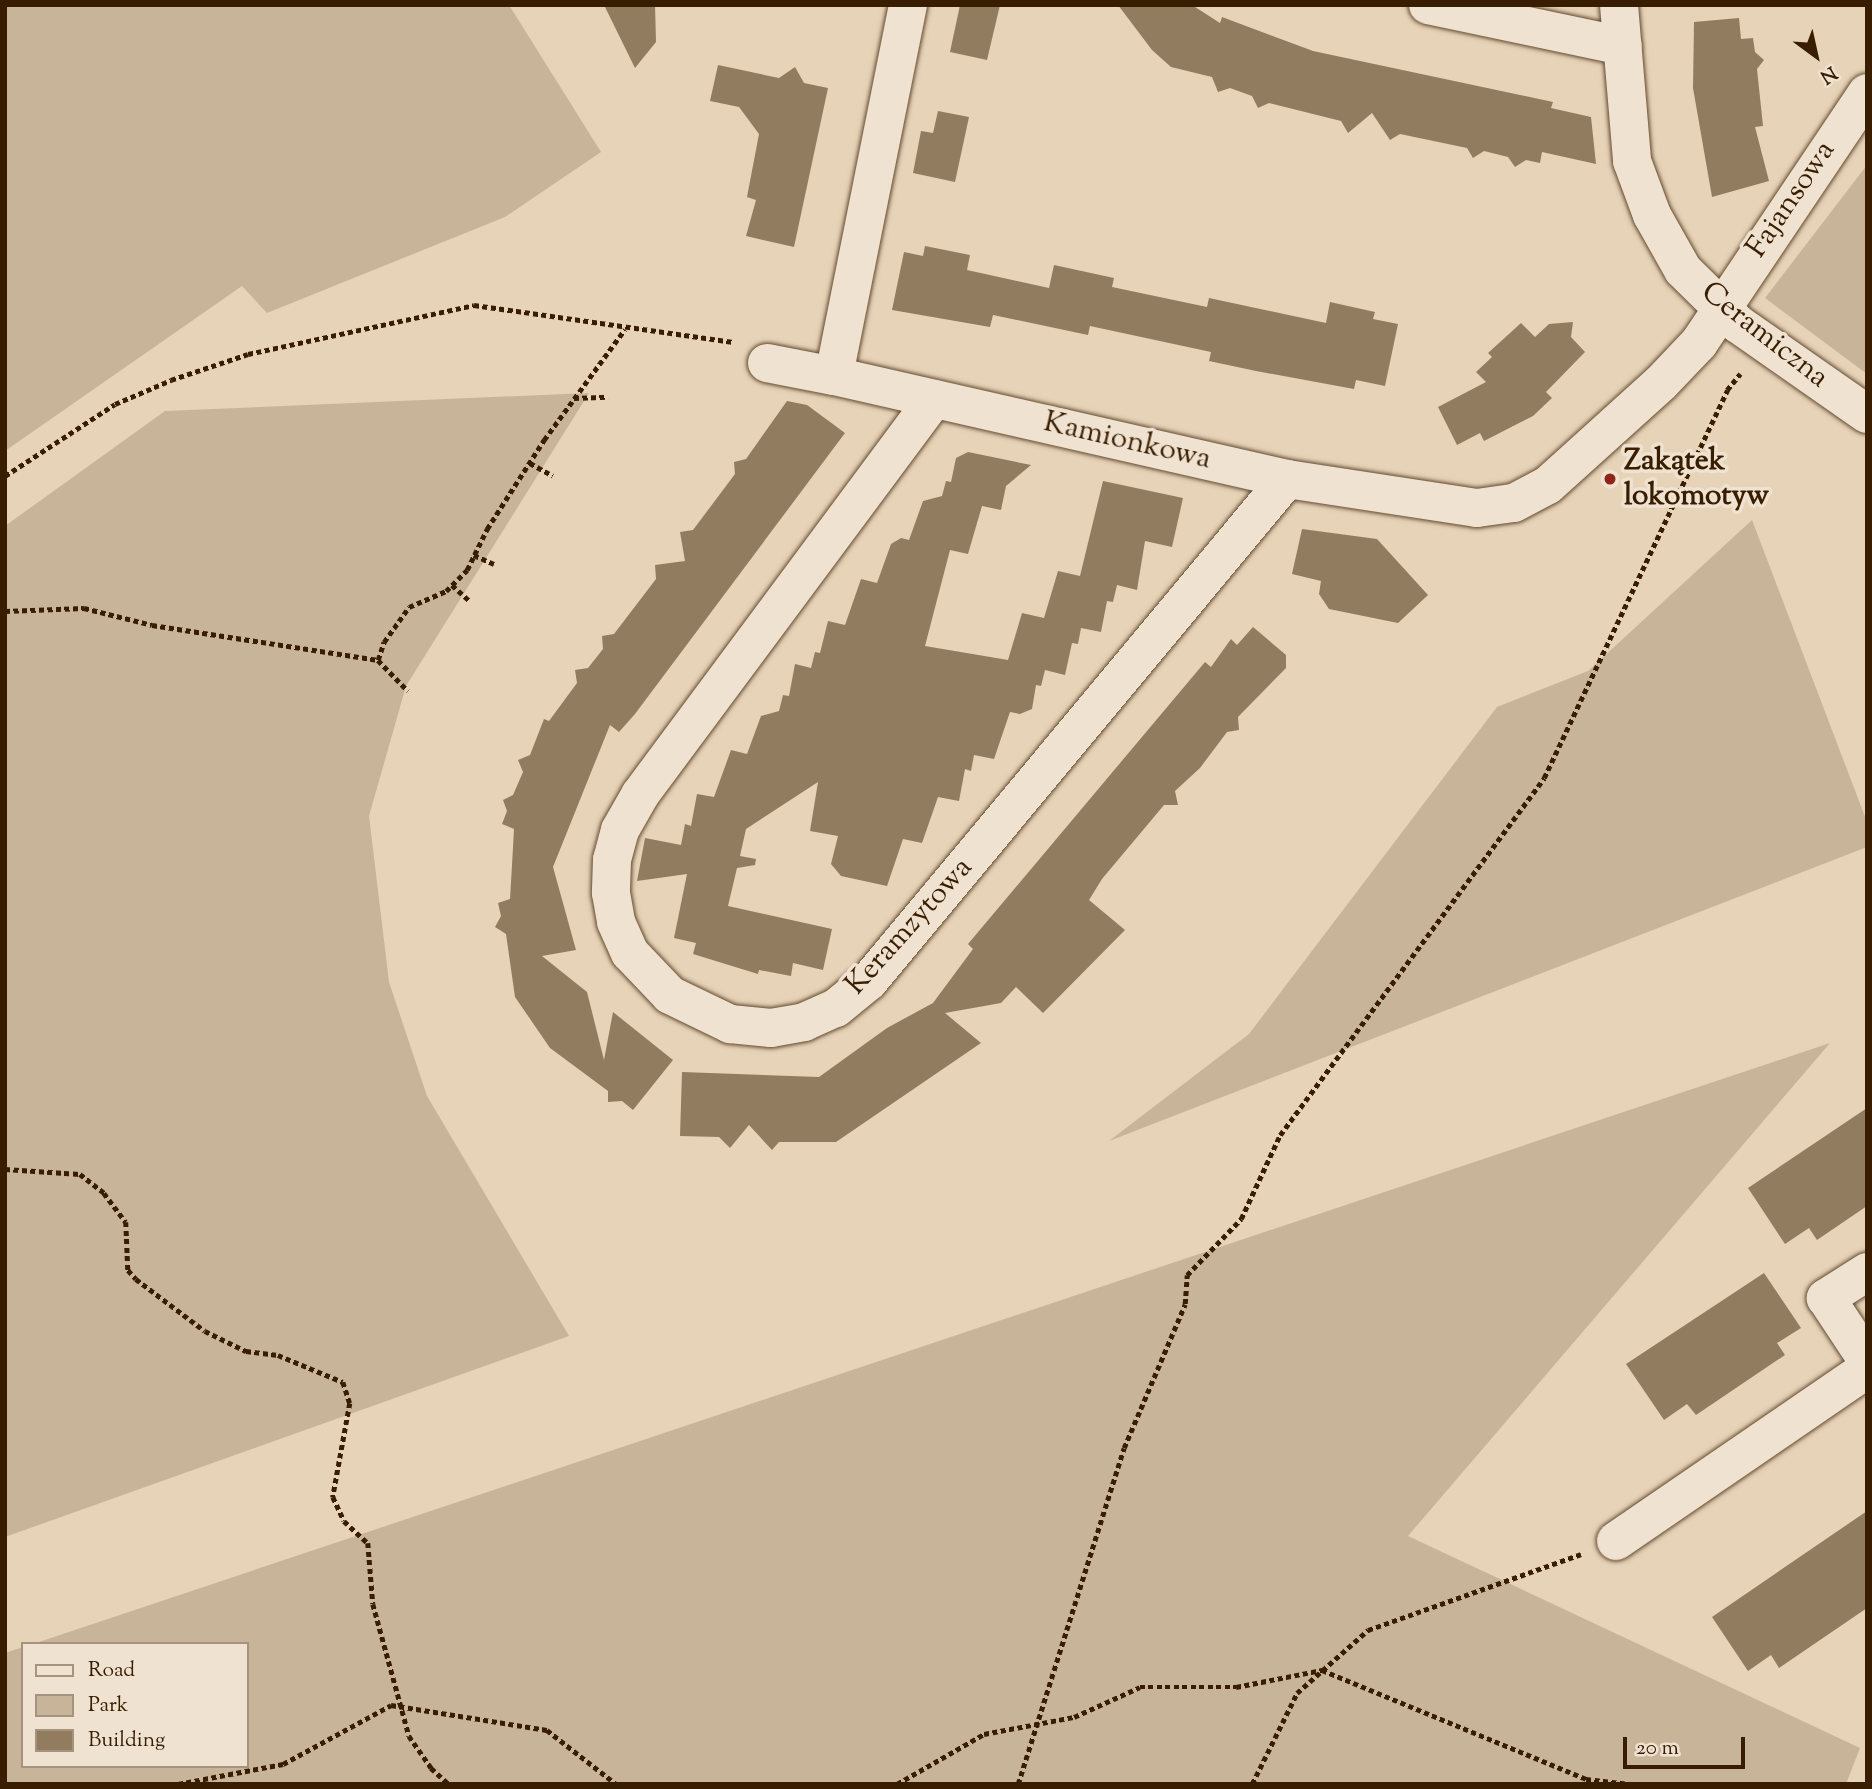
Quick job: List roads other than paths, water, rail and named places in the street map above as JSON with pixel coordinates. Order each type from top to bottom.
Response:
[{"type":"street","points":[[834,376],[908,5]]},
{"type":"street","points":[[1428,5],[1623,46]]},
{"type":"street","name":"Ceramiczna","points":[[1619,5],[1632,161],[1652,215],[1683,270],[1719,308],[1867,414]]},
{"type":"street","name":"Fajansowa","points":[[1719,308],[1867,93]]},
{"type":"street","name":"Kamionkowa","points":[[767,363],[1287,479],[1477,508],[1514,503],[1548,485],[1661,383],[1699,343],[1719,308]]},
{"type":"street","name":"Keramzytowa","points":[[934,399],[640,795],[620,830],[612,860],[611,893],[616,922],[630,953],[670,995],[730,1024],[771,1028],[804,1022],[836,1008],[869,981],[1287,479]]},
{"type":"street","points":[[1867,1272],[1826,1298],[1867,1360]]},
{"type":"street","points":[[1616,1541],[1867,1369]]},
{"type":"place","name":"Zakątek lokomotyw","points":[[1610,479]]}]
